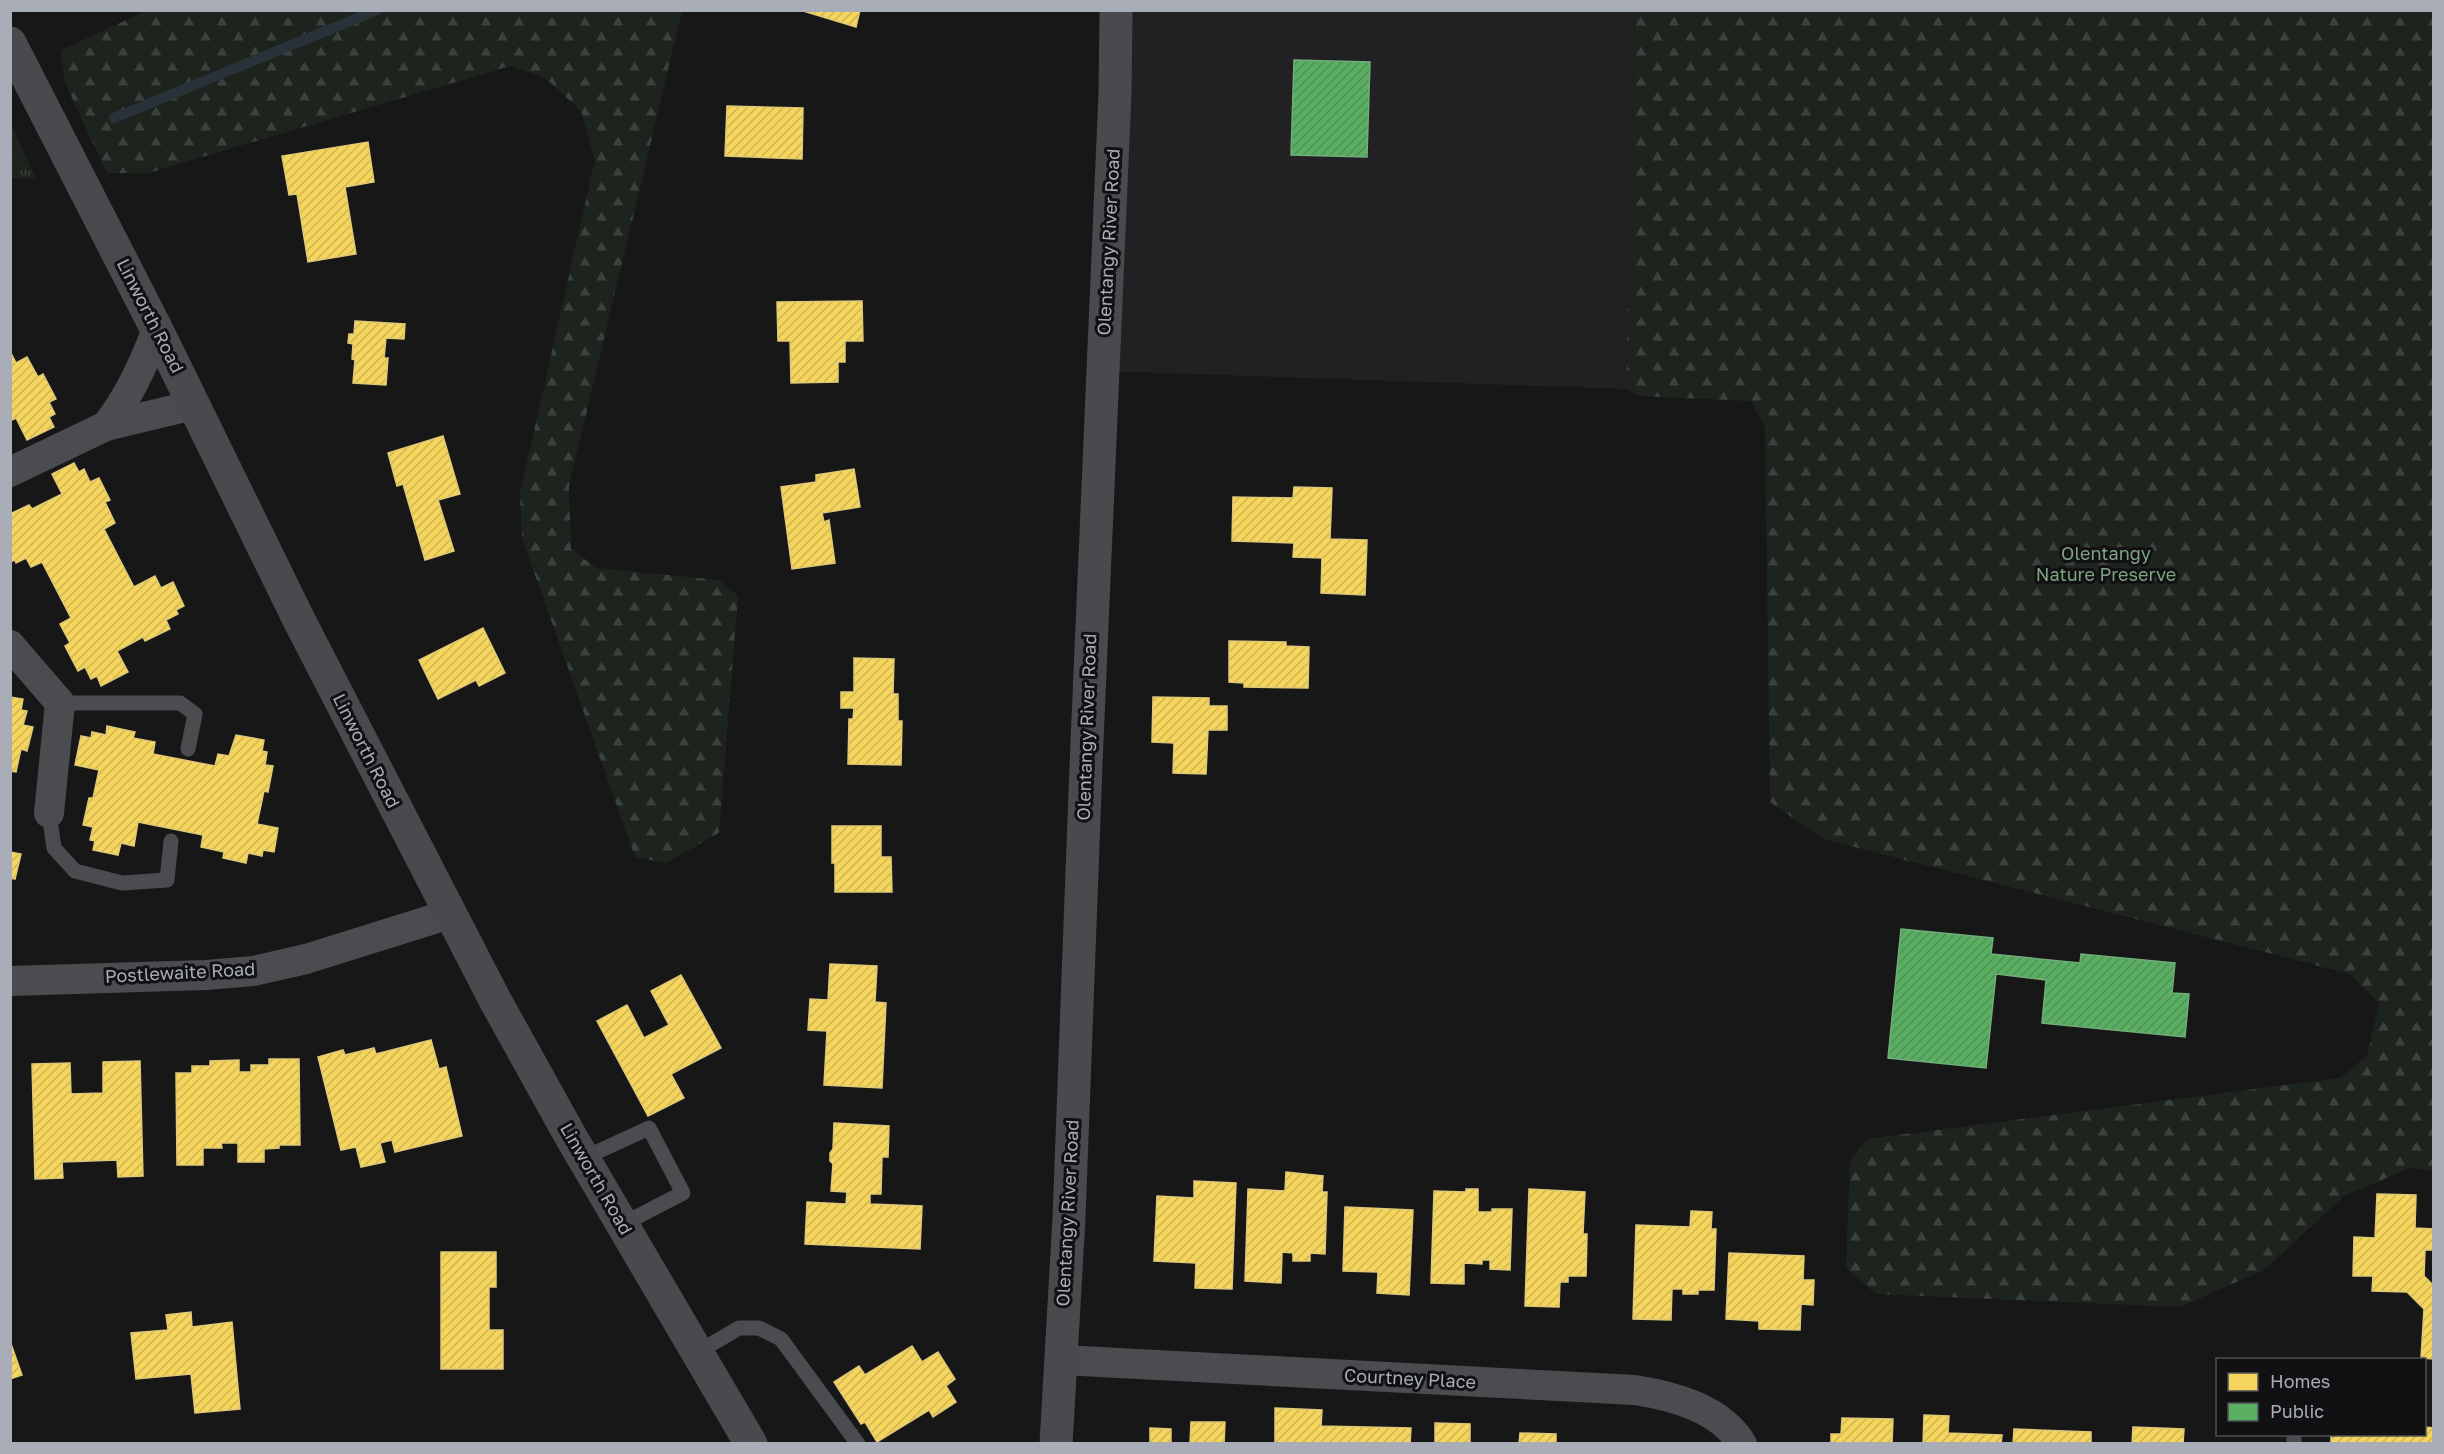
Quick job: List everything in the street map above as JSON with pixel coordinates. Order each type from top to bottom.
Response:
[{"type":"main road","name":"Olentangy River Road","points":[[1056,1443],[1062,1360],[1113,139],[1116,10]]},
{"type":"main road","name":"Linworth Road","points":[[10,43],[157,330],[299,620],[495,1000],[584,1158],[751,1443]]},
{"type":"street","points":[[106,426],[121,407],[137,379],[157,330]]},
{"type":"street","points":[[10,472],[106,426],[194,405]]},
{"type":"street","points":[[10,645],[60,703],[49,813]]},
{"type":"street","name":"Postlewaite Road","points":[[10,981],[206,975],[253,971],[306,959],[450,914]]},
{"type":"street","name":"Courtney Place","points":[[1062,1360],[1635,1390],[1669,1395],[1702,1410],[1722,1422],[1742,1443]]},
{"type":"lane","points":[[60,703],[180,703],[195,714],[188,749]]},
{"type":"lane","points":[[49,813],[54,848],[75,871],[122,883],[167,880],[171,841]]},
{"type":"lane","points":[[584,1158],[649,1128],[683,1193],[623,1224]]},
{"type":"lane","points":[[698,1352],[739,1328],[759,1328],[781,1339],[858,1443]]},
{"type":"shaded area","points":[[1119,11],[1635,11],[1626,389],[1105,371]]},
{"type":"green space","points":[[146,11],[682,11],[569,486],[571,549],[596,568],[719,580],[738,596],[719,833],[666,863],[635,857],[522,538],[520,493],[595,160],[581,111],[544,77],[510,66],[148,173],[107,173],[65,83],[61,50]]},
{"type":"green space","name":"Olentangy Nature Preserve","points":[[1635,11],[2433,11],[2433,1171],[2410,1168],[2344,1196],[2264,1270],[2180,1307],[1876,1294],[1846,1268],[1850,1161],[1867,1139],[2340,1078],[2367,1056],[2379,1003],[2350,974],[1823,839],[1770,802],[1765,428],[1751,401],[1639,396],[1626,389]]},
{"type":"green space","points":[[11,124],[36,179],[11,178]]},
{"type":"building: Homes","points":[[800,10],[860,10],[856,27]]},
{"type":"building: Homes","points":[[727,106],[803,108],[802,159],[725,156]]},
{"type":"building: Homes","points":[[368,142],[374,182],[345,187],[356,254],[308,262],[297,194],[289,195],[282,156]]},
{"type":"building: Homes","points":[[862,301],[863,341],[845,341],[845,362],[838,362],[838,382],[791,383],[790,341],[778,341],[777,302]]},
{"type":"building: Homes","points":[[355,321],[405,324],[404,339],[386,338],[384,358],[388,358],[386,385],[353,383],[355,360],[352,359],[353,344],[348,343],[349,334],[354,334]]},
{"type":"building: Homes","points":[[10,351],[16,363],[27,357],[38,377],[43,374],[56,399],[49,402],[55,414],[49,417],[54,427],[27,440],[16,418],[10,421]]},
{"type":"building: Homes","points":[[443,436],[460,494],[438,500],[454,551],[425,560],[403,484],[397,486],[388,453]]},
{"type":"building: Homes","points":[[74,463],[79,472],[84,469],[90,482],[99,478],[110,500],[105,502],[115,523],[104,529],[134,587],[155,576],[161,588],[173,582],[184,606],[176,610],[178,614],[166,620],[170,629],[145,641],[143,637],[117,651],[128,672],[101,686],[97,676],[91,679],[85,667],[78,671],[65,646],[70,643],[60,624],[71,618],[42,562],[31,567],[26,558],[16,563],[15,560],[10,562],[10,514],[29,505],[32,509],[62,494],[52,474]]},
{"type":"building: Homes","points":[[854,469],[860,507],[822,513],[824,522],[829,520],[835,563],[792,569],[781,487],[816,482],[816,475]]},
{"type":"building: Homes","points":[[1294,487],[1332,488],[1330,539],[1367,540],[1365,595],[1321,593],[1322,558],[1293,557],[1294,543],[1232,541],[1233,497],[1293,498]]},
{"type":"building: Homes","points":[[483,628],[505,673],[479,686],[476,680],[438,699],[419,660]]},
{"type":"building: Homes","points":[[1229,641],[1286,642],[1286,646],[1309,647],[1308,688],[1244,687],[1244,683],[1229,682]]},
{"type":"building: Homes","points":[[854,658],[894,659],[893,694],[898,694],[898,721],[902,721],[901,765],[848,764],[849,719],[853,719],[854,708],[841,708],[841,692],[854,692]]},
{"type":"building: Homes","points":[[10,697],[23,699],[21,710],[27,711],[23,725],[33,727],[27,751],[21,749],[16,772],[10,771]]},
{"type":"building: Homes","points":[[1153,697],[1209,698],[1209,706],[1227,706],[1227,730],[1208,730],[1206,774],[1173,773],[1174,743],[1152,742]]},
{"type":"building: Homes","points":[[107,726],[135,732],[133,738],[155,742],[153,754],[215,766],[218,754],[229,756],[236,735],[264,740],[262,751],[267,752],[265,765],[273,766],[268,792],[264,791],[257,824],[278,828],[274,852],[263,850],[262,856],[248,853],[246,863],[223,858],[224,852],[201,847],[203,835],[138,822],[134,846],[121,843],[118,855],[93,850],[95,841],[90,840],[93,827],[83,825],[89,798],[93,798],[99,770],[75,765],[81,736],[91,738],[92,732],[106,735]]},
{"type":"building: Homes","points":[[832,826],[881,826],[881,857],[891,857],[892,892],[835,892]]},
{"type":"building: Homes","points":[[10,852],[21,854],[15,879],[10,878]]},
{"type":"building: Homes","points":[[830,964],[877,966],[875,1002],[886,1003],[882,1088],[824,1085],[827,1031],[808,1030],[810,999],[828,1000]]},
{"type":"building: Homes","points":[[681,975],[721,1048],[671,1074],[684,1098],[648,1116],[597,1021],[627,1005],[644,1038],[669,1025],[651,991]]},
{"type":"building: Homes","points":[[431,1040],[439,1069],[446,1067],[462,1136],[395,1152],[392,1140],[380,1143],[385,1162],[361,1167],[356,1147],[341,1150],[318,1057],[343,1050],[345,1055],[374,1048],[376,1054]]},
{"type":"building: Homes","points":[[269,1059],[299,1059],[300,1145],[279,1145],[279,1148],[264,1149],[264,1162],[238,1162],[238,1143],[221,1143],[222,1148],[203,1148],[203,1165],[177,1165],[176,1073],[192,1073],[192,1066],[210,1066],[210,1061],[239,1060],[239,1072],[251,1072],[251,1065],[269,1065]]},
{"type":"building: Homes","points":[[140,1061],[143,1176],[118,1177],[117,1160],[62,1162],[63,1178],[35,1179],[32,1064],[70,1063],[71,1094],[103,1093],[103,1062]]},
{"type":"building: Homes","points":[[834,1123],[889,1126],[888,1157],[882,1157],[881,1194],[870,1194],[870,1204],[922,1206],[920,1249],[805,1244],[807,1202],[846,1204],[847,1192],[831,1191],[833,1164],[830,1161],[830,1153],[833,1149]]},
{"type":"building: Homes","points":[[1286,1172],[1323,1176],[1322,1192],[1327,1192],[1325,1254],[1310,1253],[1310,1261],[1293,1261],[1293,1253],[1282,1252],[1281,1283],[1245,1281],[1248,1189],[1285,1191]]},
{"type":"building: Homes","points":[[1194,1181],[1236,1183],[1232,1289],[1195,1288],[1196,1263],[1154,1261],[1157,1196],[1194,1198]]},
{"type":"building: Homes","points":[[1466,1189],[1478,1189],[1478,1212],[1512,1209],[1510,1270],[1490,1269],[1490,1260],[1482,1260],[1482,1264],[1464,1263],[1464,1284],[1431,1283],[1434,1191],[1466,1192]]},
{"type":"building: Homes","points":[[1529,1189],[1585,1192],[1583,1234],[1587,1234],[1586,1276],[1568,1276],[1568,1282],[1560,1282],[1559,1307],[1525,1306]]},
{"type":"building: Homes","points":[[2377,1194],[2416,1195],[2415,1228],[2434,1229],[2434,1250],[2425,1250],[2424,1276],[2434,1286],[2434,1359],[2421,1358],[2424,1309],[2407,1292],[2372,1291],[2373,1276],[2353,1276],[2354,1237],[2375,1238]]},
{"type":"building: Homes","points":[[1345,1207],[1413,1210],[1409,1295],[1377,1293],[1378,1272],[1343,1271]]},
{"type":"building: Homes","points":[[1691,1211],[1712,1212],[1711,1229],[1716,1229],[1714,1290],[1698,1290],[1698,1294],[1683,1294],[1683,1289],[1672,1289],[1671,1320],[1633,1319],[1636,1225],[1690,1227]]},
{"type":"building: Homes","points":[[441,1252],[496,1252],[496,1287],[489,1287],[489,1330],[503,1330],[503,1369],[441,1369]]},
{"type":"building: Homes","points":[[1729,1253],[1804,1256],[1803,1280],[1814,1280],[1813,1305],[1801,1304],[1800,1330],[1759,1329],[1759,1321],[1726,1319]]},
{"type":"building: Homes","points":[[191,1312],[192,1327],[232,1322],[240,1409],[195,1413],[191,1374],[136,1379],[131,1333],[168,1330],[166,1315]]},
{"type":"building: Homes","points":[[10,1341],[22,1375],[10,1379]]},
{"type":"building: Homes","points":[[912,1346],[922,1362],[938,1352],[955,1379],[946,1386],[956,1402],[933,1417],[929,1410],[877,1442],[865,1422],[861,1424],[834,1382],[859,1366],[865,1375]]},
{"type":"building: Homes","points":[[1275,1408],[1322,1410],[1321,1426],[1411,1428],[1410,1444],[1275,1444]]},
{"type":"building: Homes","points":[[1924,1415],[1949,1416],[1948,1433],[2002,1435],[2001,1444],[1923,1444]]},
{"type":"building: Homes","points":[[1842,1418],[1893,1419],[1892,1444],[1831,1444],[1831,1434],[1841,1434]]},
{"type":"building: Homes","points":[[1191,1422],[1225,1422],[1224,1444],[1190,1444]]},
{"type":"building: Homes","points":[[1435,1423],[1470,1424],[1470,1444],[1435,1444]]},
{"type":"building: Homes","points":[[2133,1427],[2184,1429],[2183,1444],[2132,1444]]},
{"type":"building: Homes","points":[[2426,1427],[2434,1428],[2434,1444],[2331,1444],[2331,1436],[2426,1436]]},
{"type":"building: Homes","points":[[1150,1428],[1171,1429],[1171,1444],[1150,1444]]},
{"type":"building: Homes","points":[[2014,1429],[2091,1432],[2091,1444],[2013,1444]]},
{"type":"building: Homes","points":[[1520,1433],[1556,1434],[1556,1444],[1519,1444]]},
{"type":"building: Public","points":[[1294,60],[1370,62],[1367,157],[1291,155]]},
{"type":"building: Public","points":[[1901,929],[1993,938],[1991,954],[2080,963],[2081,954],[2175,963],[2172,993],[2189,994],[2185,1037],[2042,1023],[2046,980],[1996,974],[1986,1068],[1888,1058]]},
{"type":"waterway","points":[[114,118],[377,10]]}]
